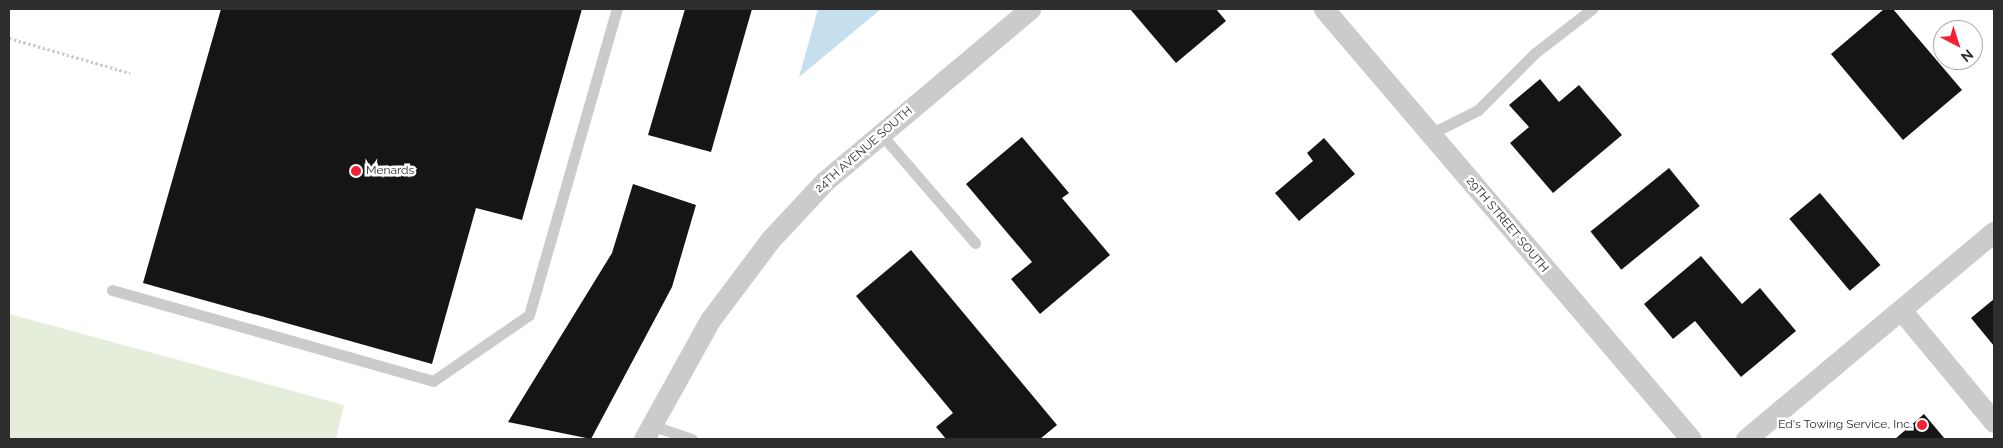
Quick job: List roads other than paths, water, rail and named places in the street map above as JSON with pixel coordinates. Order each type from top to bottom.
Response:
[{"type":"street","name":"24TH AVENUE SOUTH","points":[[647,432],[710,320],[770,240],[825,181],[1030,9]]},
{"type":"street","name":"29TH STREET SOUTH","points":[[1324,9],[1691,439]]},
{"type":"street","points":[[1746,439],[1994,232]]},
{"type":"street","points":[[1901,310],[1993,418]]},
{"type":"lane","points":[[112,290],[433,381],[528,315],[617,9]]},
{"type":"lane","points":[[1430,134],[1478,110],[1535,53],[1592,9]]},
{"type":"lane","points":[[881,134],[975,243]]},
{"type":"lane","points":[[647,432],[692,439]]},
{"type":"water","points":[[818,9],[881,9],[799,77]]},
{"type":"place","name":"Menards","points":[[356,171]]},
{"type":"place","name":"Ed's Towing Service, Inc.","points":[[1922,425]]}]
